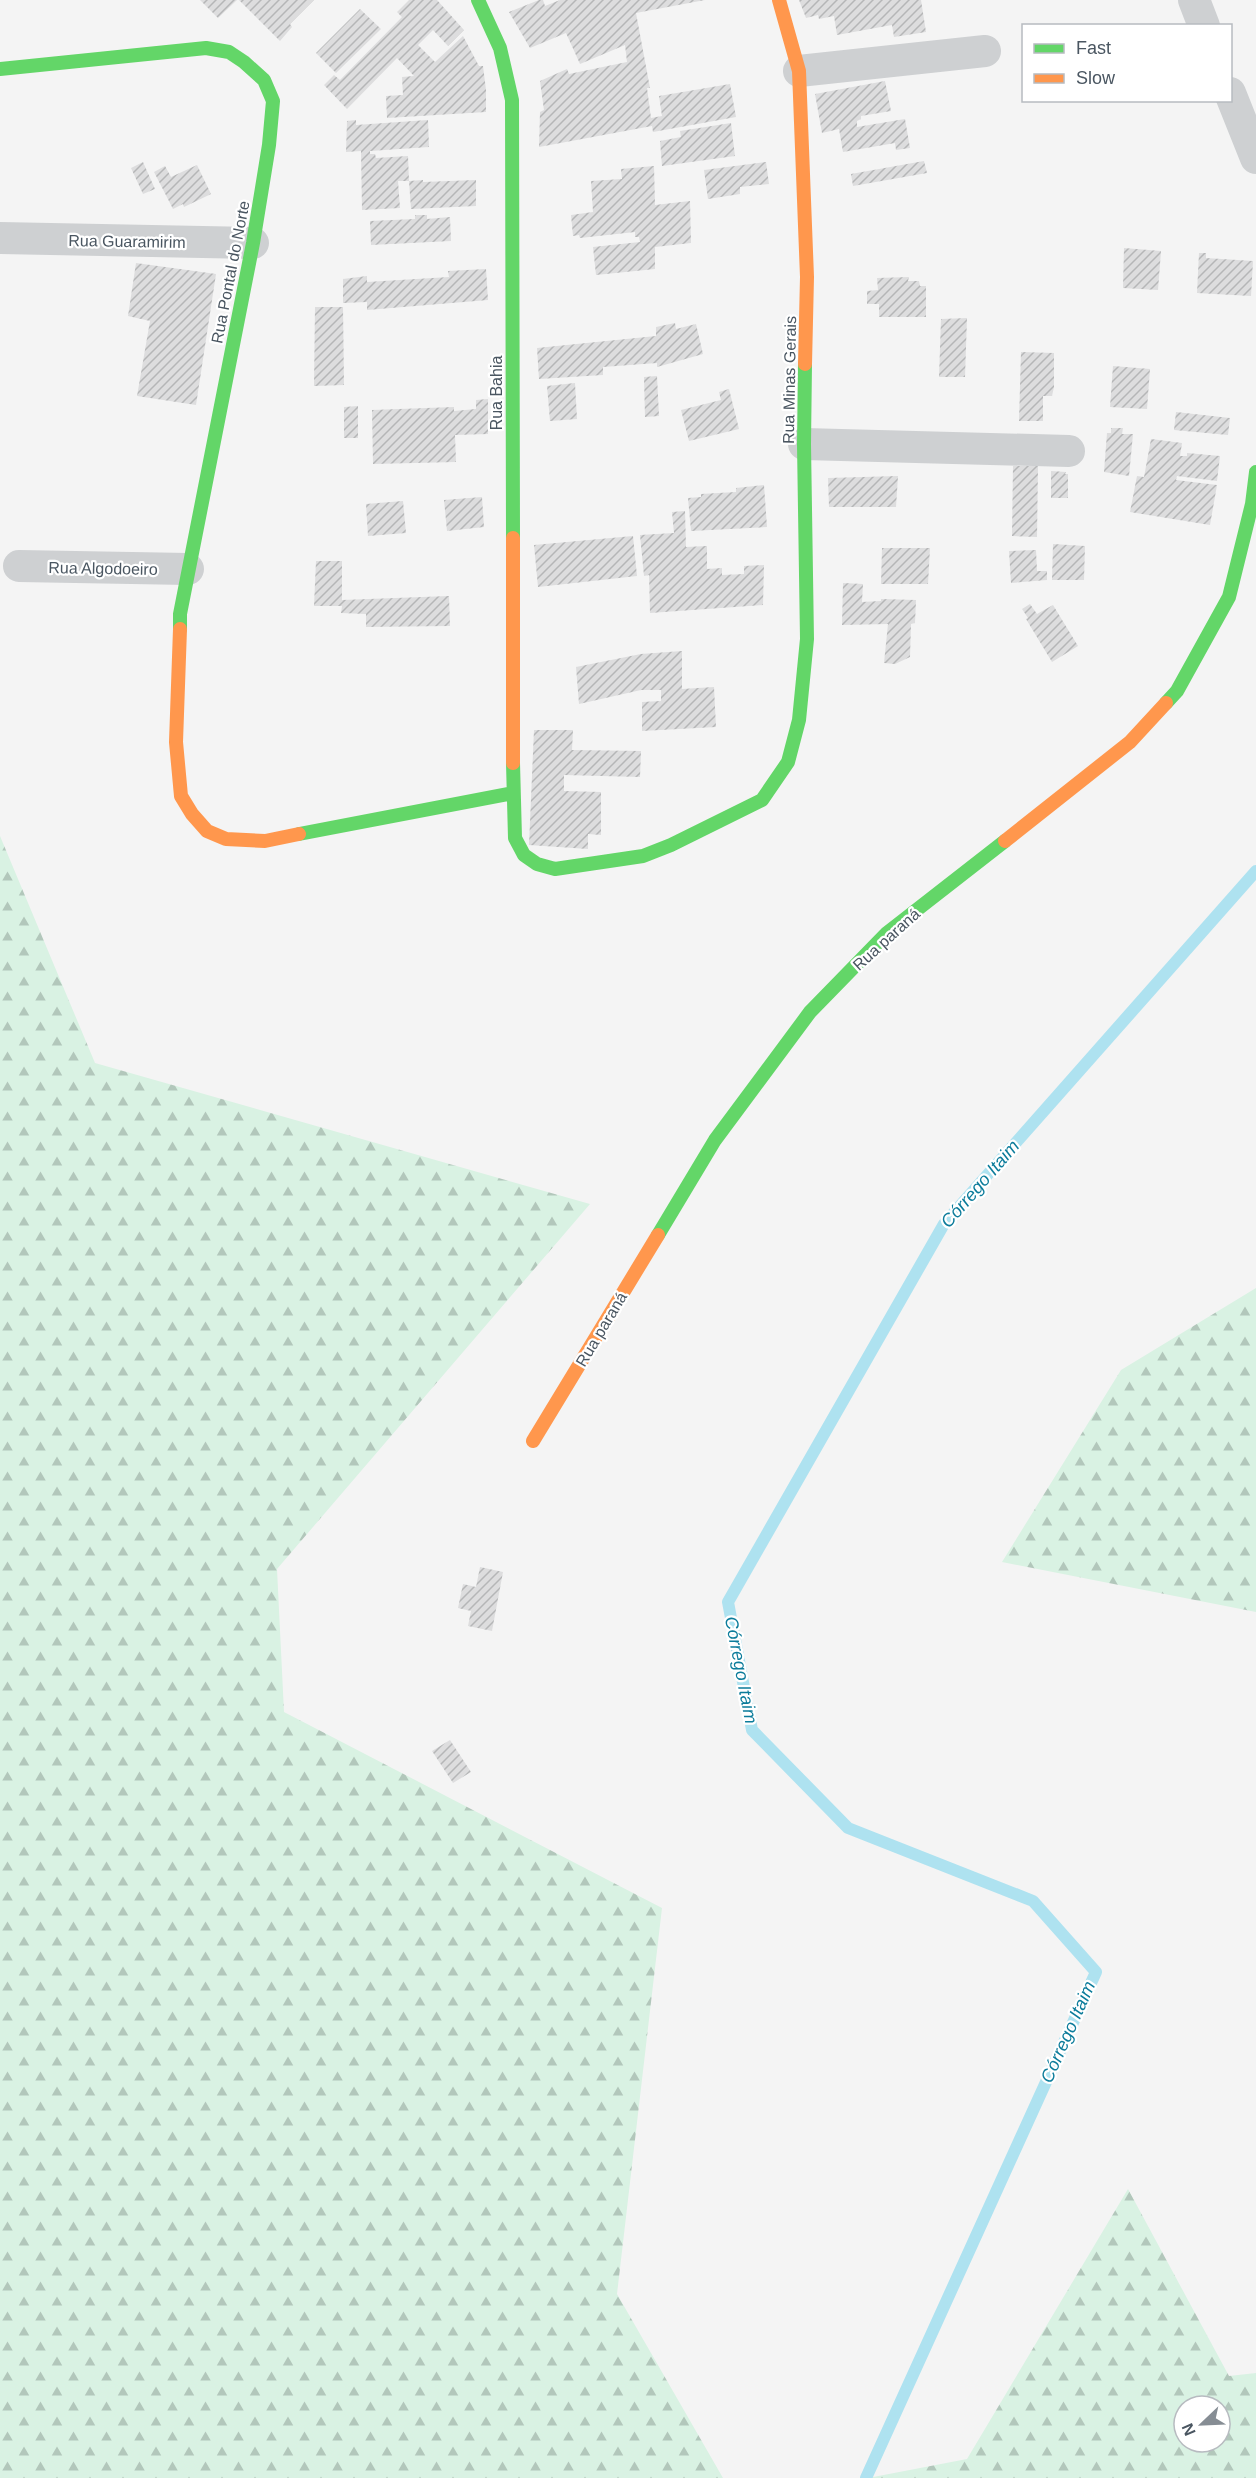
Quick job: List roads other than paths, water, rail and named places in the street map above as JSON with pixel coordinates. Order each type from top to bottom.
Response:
[{"type":"street","name":"Rua Bahia","points":[[478,0],[495,31],[504,58],[512,100],[513,793],[515,838],[524,855],[537,864],[555,869],[643,856],[671,845],[762,800],[788,762]]},
{"type":"street","name":"Rua Minas Gerais","points":[[779,0],[799,71],[807,278],[804,444],[807,639],[799,720],[788,762]]},
{"type":"street","points":[[1194,0],[1203,24]]},
{"type":"street","name":"Rua Pontal do Norte","points":[[0,69],[206,48],[229,52],[244,62],[264,80],[273,101],[269,145],[253,243],[180,614],[177,742],[181,796],[192,814],[207,831],[226,839],[265,841],[513,793]]},
{"type":"street","points":[[799,71],[985,51]]},
{"type":"street","points":[[1232,98],[1256,158]]},
{"type":"street","name":"Rua Guaramirim","points":[[0,238],[253,243]]},
{"type":"street","points":[[804,444],[1069,451]]},
{"type":"street","name":"Rua paraná","points":[[533,1442],[715,1140],[810,1012],[887,933],[1130,742],[1177,691],[1229,597],[1251,504],[1256,472]]},
{"type":"street","name":"Rua Algodoeiro","points":[[19,566],[188,569]]},
{"type":"waterway","name":"Córrego Itaim","points":[[866,2478],[1096,1972],[1033,1901],[848,1828],[752,1730],[728,1602],[944,1224],[1256,871]]}]
